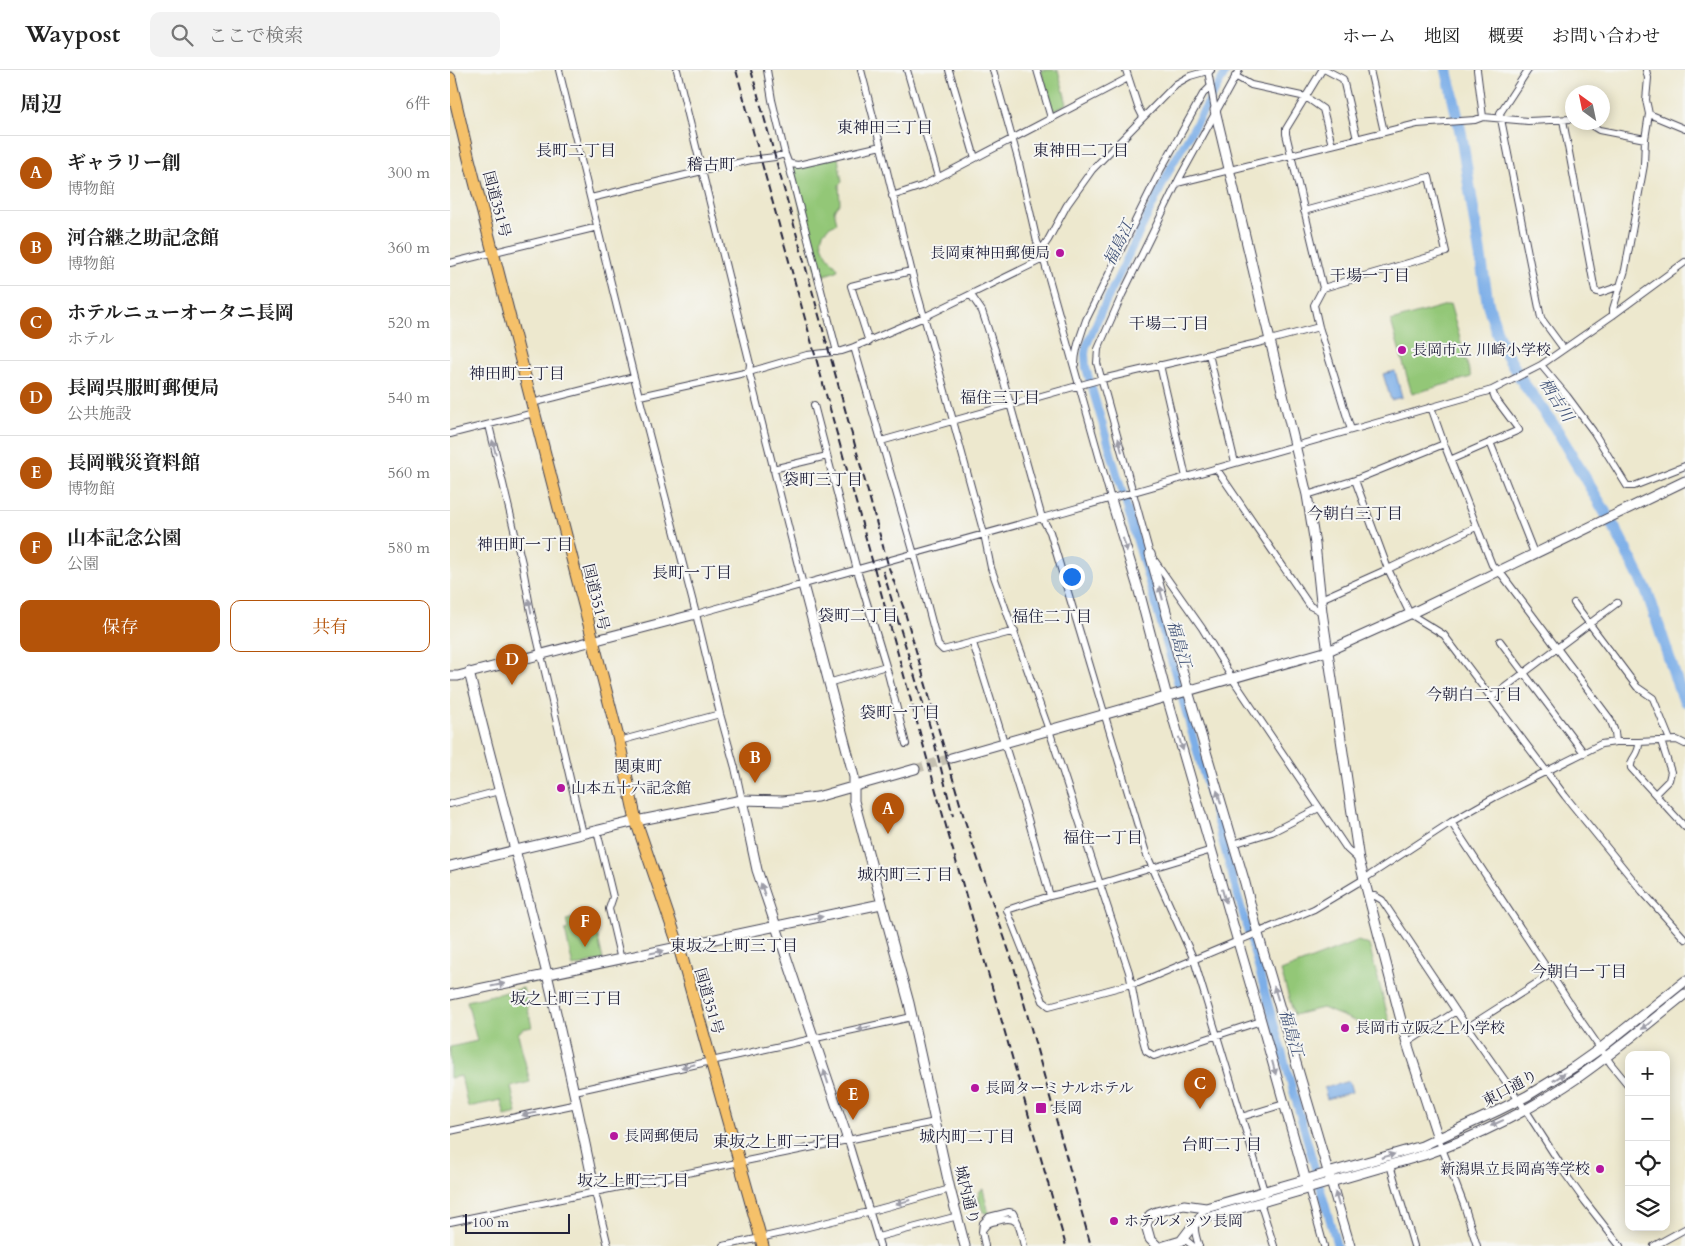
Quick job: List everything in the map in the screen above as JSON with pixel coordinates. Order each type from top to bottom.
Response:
[{"type":"highway","name":"国道351号","points":[[450,78],[469,159],[619,741],[636,821],[678,948],[762,1242]]},
{"type":"street","points":[[559,70],[634,377],[735,768],[757,870],[848,1140],[880,1246]]},
{"type":"street","points":[[677,70],[750,364],[749,372],[803,585]]},
{"type":"street","points":[[767,70],[785,154],[837,352]]},
{"type":"street","points":[[861,70],[911,271],[984,534],[991,568],[1050,730],[1129,972],[1146,1051],[1154,1056],[1261,1021]]},
{"type":"street","points":[[907,70],[938,177]]},
{"type":"street","points":[[949,70],[975,158]]},
{"type":"street","points":[[993,70],[1037,242],[1041,250],[1076,376],[1081,385],[1212,850],[1240,940],[1284,1104],[1309,1183],[1324,1246]]},
{"type":"street","points":[[1036,70],[1051,118]]},
{"type":"street","points":[[1126,70],[1143,118]]},
{"type":"street","points":[[1041,250],[1079,187],[1092,170],[1180,81],[1209,70],[1210,90],[1215,112],[1307,495],[1315,544],[1322,612],[1359,860],[1408,1043],[1438,1138],[1478,1246]]},
{"type":"street","points":[[1322,70],[1286,129],[1286,134],[1323,288],[1314,305],[1351,430]]},
{"type":"street","points":[[1326,70],[1343,79],[1357,139]]},
{"type":"street","points":[[1370,70],[1384,132]]},
{"type":"street","points":[[1477,70],[1484,117]]},
{"type":"street","points":[[1528,70],[1500,113],[1541,318],[1563,348]]},
{"type":"street","points":[[1613,315],[1613,309],[1625,270],[1644,165],[1645,139],[1649,114],[1646,100],[1648,78],[1646,70]]},
{"type":"street","points":[[1332,145],[1324,109],[1306,97],[1251,85],[1237,73],[1177,183],[1122,295],[1098,349],[1098,363],[1099,380],[1130,493],[1150,554],[1187,691],[1233,844],[1256,934],[1350,1246]]},
{"type":"street","points":[[892,196],[914,190],[1128,78]]},
{"type":"street","points":[[1076,376],[1076,351],[1086,320],[1161,169],[1203,94],[1210,90]]},
{"type":"street","points":[[1649,114],[1685,129]]},
{"type":"street","points":[[1177,183],[1427,123],[1475,120],[1484,117],[1528,121],[1563,120],[1595,291],[1600,293],[1620,286]]},
{"type":"street","points":[[1599,130],[1645,139]]},
{"type":"street","points":[[788,162],[798,164],[881,146]]},
{"type":"street","points":[[591,198],[702,171],[785,154]]},
{"type":"street","points":[[1304,211],[1429,177],[1446,252],[1323,288]]},
{"type":"street","points":[[450,263],[598,228]]},
{"type":"street","points":[[640,396],[749,372],[808,355],[837,352],[869,342],[1043,258]]},
{"type":"street","points":[[450,676],[803,585],[1495,389],[1539,366],[1685,262]]},
{"type":"street","points":[[869,342],[851,286],[911,271]]},
{"type":"street","points":[[971,294],[982,312],[995,350],[1042,518],[1050,532],[1146,853],[1194,960],[1241,1117],[1274,1246]]},
{"type":"street","points":[[881,441],[1099,380],[1319,327]]},
{"type":"street","points":[[854,347],[914,554],[938,645],[943,650],[1015,631]]},
{"type":"street","points":[[1208,354],[1235,463]]},
{"type":"street","points":[[1160,365],[1186,477]]},
{"type":"street","points":[[1539,366],[1568,396],[1593,431],[1627,486],[1634,486],[1685,466]]},
{"type":"street","points":[[450,434],[489,425],[533,408],[634,377]]},
{"type":"street","points":[[1450,460],[1518,430],[1495,398],[1495,389]]},
{"type":"street","points":[[814,406],[857,570],[886,666],[906,744]]},
{"type":"street","points":[[1431,407],[1492,565],[1610,719],[1615,732],[1616,742]]},
{"type":"street","points":[[489,425],[584,834]]},
{"type":"street","points":[[1490,442],[1534,553]]},
{"type":"street","points":[[1307,495],[1355,480],[1444,444]]},
{"type":"street","points":[[773,469],[827,456]]},
{"type":"street","points":[[1216,468],[1310,606],[1322,612]]},
{"type":"street","points":[[1355,480],[1388,569],[1410,614],[1444,635],[1546,771],[1642,890],[1685,939]]},
{"type":"street","points":[[951,758],[1328,651],[1410,614],[1685,481]]},
{"type":"street","points":[[1321,599],[1476,527]]},
{"type":"street","points":[[1150,554],[1202,628],[1232,678],[1347,849],[1359,860]]},
{"type":"street","name":"城内通り","points":[[803,585],[854,778],[854,801],[912,1017],[950,1189],[965,1246]]},
{"type":"street","points":[[1574,603],[1637,687],[1652,698],[1670,740]]},
{"type":"street","points":[[1492,697],[1617,603]]},
{"type":"street","points":[[1500,641],[1584,752]]},
{"type":"street","points":[[972,642],[1050,896]]},
{"type":"street","points":[[828,683],[886,666]]},
{"type":"street","points":[[469,672],[547,975],[564,1053],[575,1091],[608,1246]]},
{"type":"street","points":[[619,741],[720,714]]},
{"type":"street","points":[[1212,850],[1007,910],[1042,1001],[1049,1006],[1138,983],[1314,909],[1451,822],[1601,744],[1670,740],[1682,741],[1685,744]]},
{"type":"street","points":[[1655,794],[1670,776],[1671,772],[1661,741]]},
{"type":"street","points":[[1639,742],[1639,751],[1630,765],[1685,827]]},
{"type":"street","points":[[450,866],[636,821],[742,800],[799,800],[833,794],[915,769]]},
{"type":"street","points":[[450,804],[499,791]]},
{"type":"street","points":[[1233,844],[1272,832],[1320,808]]},
{"type":"street","points":[[1451,822],[1606,1057],[1625,1081]]},
{"type":"street","points":[[597,831],[613,898],[609,908],[621,960]]},
{"type":"street","points":[[1368,896],[1375,896],[1382,900],[1456,1011],[1526,1109],[1561,1168],[1616,1245]]},
{"type":"street","points":[[450,995],[881,904]]},
{"type":"street","points":[[1468,1027],[1551,974]]},
{"type":"street","name":"東口通り","points":[[1328,1178],[1422,1146],[1553,1081],[1601,1048],[1685,981]]},
{"type":"street","name":"東口通り","points":[[1328,1178],[1390,1165],[1442,1149],[1526,1109],[1560,1089],[1606,1057],[1685,994]]},
{"type":"street","points":[[1408,1043],[1456,1011]]},
{"type":"street","points":[[575,1091],[912,1017]]},
{"type":"street","points":[[450,1131],[577,1104]]},
{"type":"street","points":[[1241,1117],[1284,1104]]},
{"type":"street","points":[[450,1222],[936,1122]]},
{"type":"street","points":[[1390,1165],[1414,1246]]},
{"type":"street","points":[[1194,1224],[1208,1217],[1263,1198],[1328,1178]]},
{"type":"street","points":[[723,1246],[762,1242],[950,1189]]},
{"type":"street","points":[[1157,1246],[1150,1240],[1146,1225],[1150,1215],[1156,1212],[1184,1205],[1206,1208],[1263,1198]]},
{"type":"street","points":[[1181,1241],[1199,1214],[1206,1208]]},
{"type":"street","points":[[878,1237],[958,1216]]},
{"type":"street","points":[[985,1246],[982,1232],[985,1226],[989,1223],[1008,1218],[1018,1223],[1024,1246]]},
{"type":"street","points":[[1194,1224],[1199,1246]]},
{"type":"street","points":[[1654,1246],[1685,1229]]},
{"type":"street","points":[[1164,1246],[1181,1241],[1188,1241],[1193,1246]]},
{"type":"green space","points":[[1041,70],[1058,70],[1067,104],[1053,111]]},
{"type":"green space","points":[[838,157],[842,182],[839,185],[840,203],[834,210],[837,223],[828,227],[824,232],[822,244],[828,256],[838,268],[837,271],[818,277],[791,170]]},
{"type":"green space","points":[[1450,304],[1471,377],[1412,394],[1391,321]]},
{"type":"green space","points":[[588,915],[593,934],[597,933],[603,960],[573,967],[565,930],[568,929],[566,920]]},
{"type":"green space","points":[[1358,941],[1369,945],[1389,1020],[1383,1032],[1322,1008],[1294,1015],[1281,971]]},
{"type":"green space","points":[[523,988],[532,1027],[522,1029],[518,1034],[530,1082],[511,1087],[517,1113],[505,1116],[501,1100],[468,1107],[461,1076],[450,1078],[450,1047],[477,1041],[467,1001]]},
{"type":"green space","points":[[983,1189],[989,1214],[983,1212],[978,1197]]},
{"type":"water","points":[[1395,371],[1402,397],[1391,400],[1383,374]]},
{"type":"water","points":[[1349,1081],[1352,1092],[1327,1099],[1324,1088]]},
{"type":"waterway","name":"福島江","points":[[1227,70],[1172,165],[1101,312],[1086,347],[1086,368],[1151,589],[1337,1246]]},
{"type":"waterway","name":"栖吉川","points":[[1447,70],[1461,134],[1488,304],[1497,333],[1505,352],[1524,384],[1555,427],[1619,536],[1648,594],[1685,701]]},
{"type":"tunnel","points":[[915,769],[951,758]]},
{"type":"railway","points":[[736,70],[938,798],[1066,1246]]},
{"type":"railway","points":[[751,70],[889,568],[904,609],[965,821],[1013,963],[1091,1246]]},
{"type":"railway","points":[[883,571],[933,737],[953,816]]},
{"type":"place","name":"長岡東神田郵便局","points":[[1060,253]]},
{"type":"place","name":"長岡市立 川崎小学校","points":[[1402,350]]},
{"type":"place","name":"長岡呉服町郵便局","points":[[512,685]]},
{"type":"place","name":"河合継之助記念館","points":[[755,783]]},
{"type":"place","name":"山本五十六記念館","points":[[561,788]]},
{"type":"place","name":"ギャラリー創","points":[[888,834]]},
{"type":"place","name":"山本記念公園","points":[[585,947]]},
{"type":"place","name":"長岡市立阪之上小学校","points":[[1345,1028]]},
{"type":"place","name":"長岡ターミナルホテル","points":[[975,1088]]},
{"type":"place","name":"長岡","points":[[1041,1108]]},
{"type":"place","name":"ホテルニューオータニ長岡","points":[[1200,1109]]},
{"type":"place","name":"長岡戦災資料館","points":[[853,1120]]},
{"type":"place","name":"長岡郵便局","points":[[614,1136]]},
{"type":"place","name":"新潟県立長岡高等学校","points":[[1600,1169]]},
{"type":"place","name":"ホテルメッツ長岡","points":[[1114,1221]]},
{"type":"district","name":"東神田三丁目","points":[[885,128]]},
{"type":"district","name":"長町二丁目","points":[[576,151]]},
{"type":"district","name":"東神田二丁目","points":[[1081,151]]},
{"type":"district","name":"稽古町","points":[[711,165]]},
{"type":"district","name":"干場一丁目","points":[[1370,276]]},
{"type":"district","name":"干場二丁目","points":[[1169,324]]},
{"type":"district","name":"神田町二丁目","points":[[517,374]]},
{"type":"district","name":"福住三丁目","points":[[1000,398]]},
{"type":"district","name":"袋町三丁目","points":[[823,480]]},
{"type":"district","name":"今朝白三丁目","points":[[1355,514]]},
{"type":"district","name":"神田町一丁目","points":[[525,545]]},
{"type":"district","name":"長町一丁目","points":[[692,573]]},
{"type":"district","name":"袋町二丁目","points":[[858,616]]},
{"type":"district","name":"福住二丁目","points":[[1052,617]]},
{"type":"district","name":"今朝白二丁目","points":[[1474,695]]},
{"type":"district","name":"袋町一丁目","points":[[900,713]]},
{"type":"district","name":"関東町","points":[[638,767]]},
{"type":"district","name":"福住一丁目","points":[[1103,838]]},
{"type":"district","name":"城内町三丁目","points":[[905,875]]},
{"type":"district","name":"東坂之上町三丁目","points":[[734,946]]},
{"type":"district","name":"今朝白一丁目","points":[[1579,972]]},
{"type":"district","name":"坂之上町三丁目","points":[[566,999]]},
{"type":"district","name":"城内町二丁目","points":[[967,1137]]},
{"type":"district","name":"東坂之上町二丁目","points":[[777,1142]]},
{"type":"district","name":"台町二丁目","points":[[1222,1145]]},
{"type":"district","name":"坂之上町二丁目","points":[[633,1181]]}]
